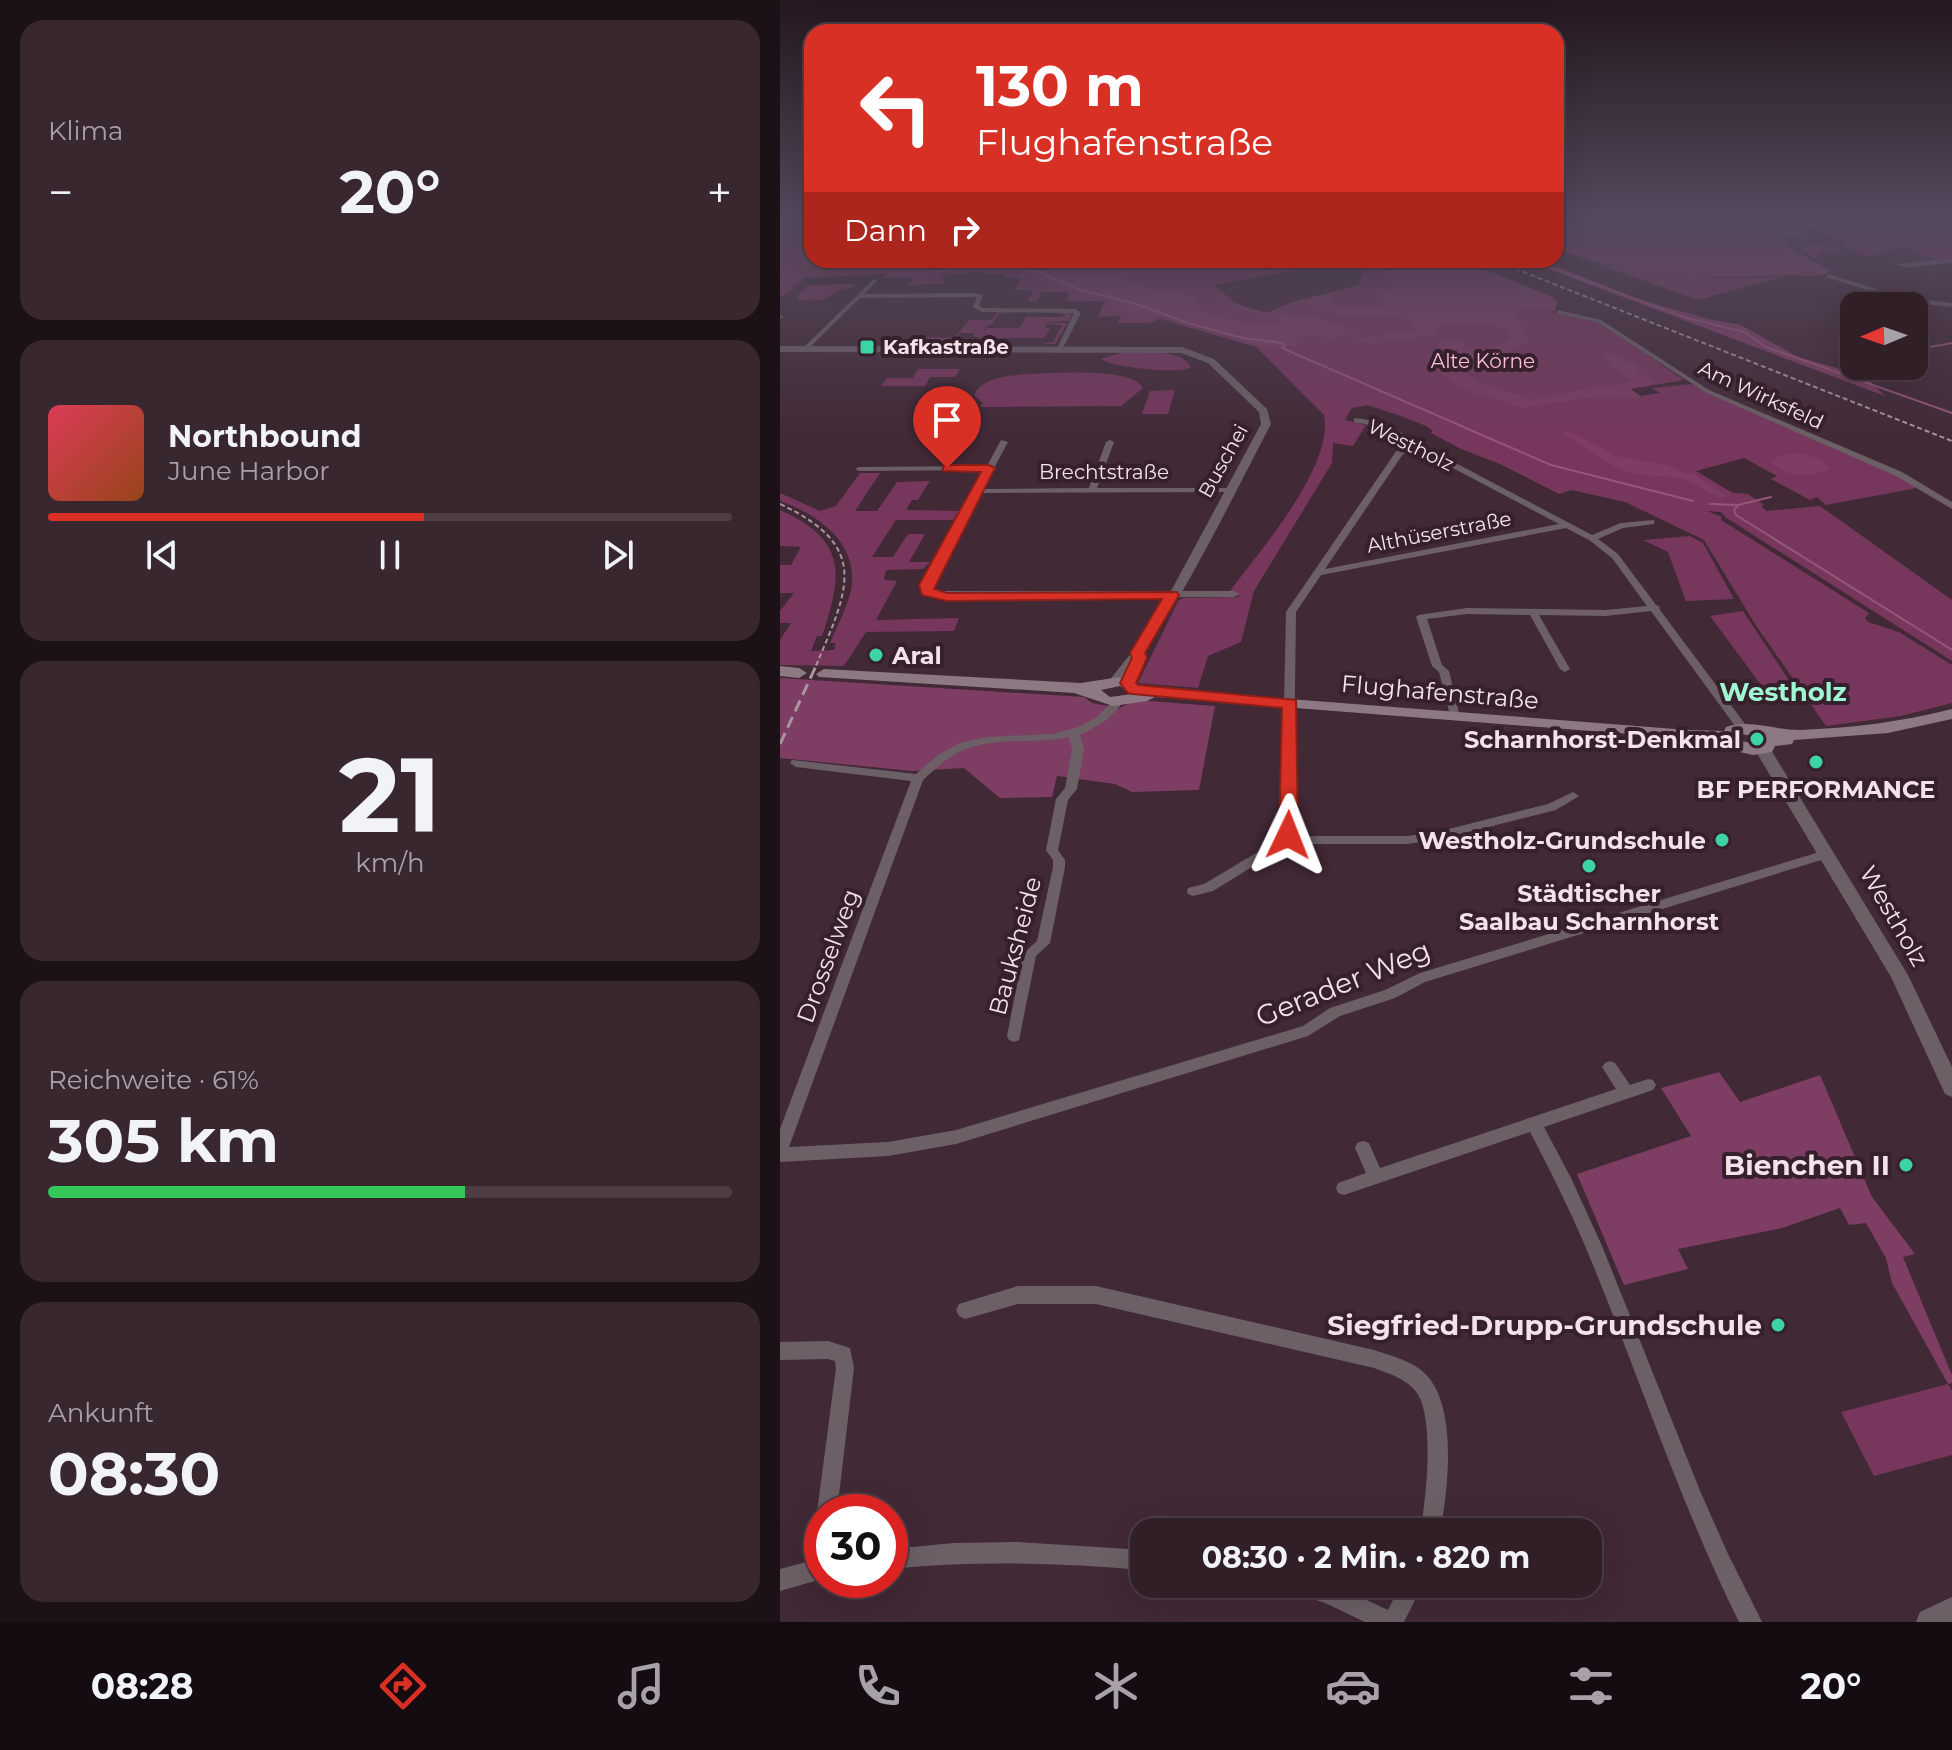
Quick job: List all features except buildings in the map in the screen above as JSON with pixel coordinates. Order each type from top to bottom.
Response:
[{"type":"main road","points":[[780,671],[799,673]]},
{"type":"main road","name":"Flughafenstraße","points":[[824,674],[1188,696],[1688,735],[1734,735],[1763,744]]},
{"type":"main road","points":[[1763,744],[1895,728],[1952,714]]},
{"type":"street","points":[[805,349],[863,292]]},
{"type":"street","points":[[1878,292],[1902,299],[1952,305]]},
{"type":"street","points":[[859,296],[972,295],[981,296],[976,307],[982,310],[1076,311],[1078,313],[1060,348]]},
{"type":"street","name":"Am Wirksfeld","points":[[1558,312],[1599,321],[1707,391],[1899,474],[1952,506]]},
{"type":"street","name":"Buschei","points":[[780,349],[1163,348],[1191,352],[1211,361],[1264,411],[1268,419],[1138,653],[1140,658],[1116,692]]},
{"type":"street","name":"Westholz","points":[[1357,420],[1405,438],[1413,450],[1430,453],[1592,538],[1623,565],[1656,608],[1734,735]]},
{"type":"street","points":[[1004,442],[926,585],[927,592],[932,595],[1234,594]]},
{"type":"street","points":[[1092,490],[1110,442]]},
{"type":"street","points":[[1287,840],[1291,704],[1289,618],[1316,573],[1400,452],[1413,450]]},
{"type":"street","points":[[859,469],[989,468]]},
{"type":"street","name":"Brechtstraße","points":[[978,491],[1230,490]]},
{"type":"street","points":[[1592,538],[1621,526],[1651,522]]},
{"type":"street","name":"Althüserstraße","points":[[1316,573],[1568,525]]},
{"type":"street","points":[[1455,717],[1444,671],[1437,666],[1419,618],[1467,611],[1605,613],[1656,608]]},
{"type":"street","points":[[1533,612],[1565,669]]},
{"type":"street","points":[[796,763],[918,778],[936,760],[969,743],[1077,730],[1096,723],[1116,692]]},
{"type":"street","name":"Bauksheide","points":[[1014,1036],[1030,954],[1043,943],[1059,867],[1059,860],[1052,850],[1062,799],[1071,789],[1078,750],[1077,730]]},
{"type":"street","name":"Westholz","points":[[1763,744],[1911,997],[1952,1088]]},
{"type":"street","name":"Drosselweg","points":[[780,1153],[918,778]]},
{"type":"street","points":[[1193,891],[1208,888],[1287,840],[1407,840],[1437,836],[1552,807],[1573,796]]},
{"type":"street","name":"Gerader Weg","points":[[780,1153],[888,1149],[956,1137],[1308,1030],[1335,1012],[1390,994],[1420,978],[1827,854]]},
{"type":"street","points":[[1610,1067],[1626,1092]]},
{"type":"street","points":[[1344,1188],[1648,1085]]},
{"type":"street","points":[[1534,1123],[1594,1245],[1722,1570],[1751,1622]]},
{"type":"street","points":[[1363,1148],[1376,1177]]},
{"type":"street","points":[[965,1310],[1018,1295],[1096,1295],[1374,1359],[1409,1372],[1426,1387],[1436,1414],[1431,1518]]},
{"type":"street","points":[[780,1351],[828,1350],[843,1355],[845,1368],[829,1494]]},
{"type":"street","points":[[908,1557],[945,1552],[1029,1550],[1130,1559]]},
{"type":"street","points":[[780,1580],[804,1569]]},
{"type":"street","points":[[1339,1598],[1391,1622],[1404,1598]]},
{"type":"street","points":[[1930,1622],[1952,1611]]},
{"type":"green space","points":[[802,292],[838,292],[814,301],[815,297],[797,300],[800,297],[796,297]]},
{"type":"green space","name":"Alte Körne","points":[[1033,292],[1222,292],[1239,305],[1267,313],[1290,303],[1333,292],[1538,292],[1546,295],[1558,302],[1553,313],[1596,320],[1684,380],[1631,389],[1640,396],[1660,393],[1652,388],[1691,384],[1891,471],[1917,488],[1826,505],[1817,497],[1810,500],[1771,479],[1777,476],[1744,458],[1696,471],[1733,493],[1748,494],[1764,505],[1761,507],[1767,511],[1820,506],[1952,600],[1952,661],[1721,512],[1707,511],[1722,517],[1721,520],[1869,613],[1865,618],[1868,622],[1899,632],[1952,665],[1952,703],[1901,716],[1826,726],[1755,624],[1704,540],[1625,502],[1572,490],[1559,494],[1500,464],[1461,449],[1431,433],[1433,431],[1426,426],[1367,405],[1352,408],[1345,420],[1366,425],[1353,446],[1333,443],[1332,463],[1254,591],[1241,642],[1208,656],[1198,688],[1138,683],[1178,601],[1183,598],[1240,597],[1230,591],[1276,531],[1307,483],[1324,436],[1324,415],[1256,347],[1160,319],[1148,323],[1118,323],[1120,316],[1098,317],[1104,301],[1067,301],[1069,292],[1042,292],[1036,302],[1028,301]]},
{"type":"green space","points":[[1675,292],[1728,292],[1698,300]]},
{"type":"green space","points":[[998,312],[1007,312],[999,314],[982,333],[987,328],[1019,328],[1026,317],[1063,317],[1065,314],[1060,312],[1072,314],[1068,321],[1042,322],[1067,323],[1055,344],[1040,344],[1053,342],[1062,325],[1046,324],[1045,328],[1050,328],[1044,338],[982,338],[973,336],[974,333],[960,333],[953,343],[959,345],[921,345],[926,337],[954,338],[969,320],[992,320]]},
{"type":"green space","points":[[1120,353],[1169,354],[1178,356],[1191,367],[1145,369],[1101,359]]},
{"type":"green space","points":[[918,369],[960,369],[955,377],[930,377],[925,386],[881,386],[887,378],[913,378]]},
{"type":"green space","points":[[1024,374],[1107,374],[1136,381],[1143,388],[1121,406],[980,407],[983,403],[974,396],[982,385],[995,379]]},
{"type":"green space","points":[[1175,390],[1168,414],[1142,414],[1150,391]]},
{"type":"green space","points":[[860,473],[880,473],[855,511],[877,511],[897,482],[930,481],[918,500],[912,500],[906,510],[959,511],[953,520],[896,520],[872,557],[893,557],[908,534],[925,534],[909,562],[930,562],[923,569],[886,570],[884,580],[897,581],[876,620],[959,618],[954,631],[866,632],[844,666],[780,665],[780,640],[791,623],[780,623],[780,611],[794,593],[780,593],[780,565],[791,565],[801,547],[780,546],[780,510],[802,521],[818,534],[834,561],[836,577],[829,614],[822,636],[817,636],[811,651],[834,650],[836,643],[830,643],[849,597],[852,574],[843,545],[833,533],[808,514],[780,501],[780,493],[820,511],[836,506]]},
{"type":"green space","points":[[1690,536],[1703,543],[1734,599],[1686,601],[1668,552],[1643,540]]},
{"type":"green space","points":[[1743,611],[1804,703],[1773,701],[1710,616]]},
{"type":"green space","points":[[1948,1384],[1952,1391],[1952,1455],[1874,1476],[1841,1412]]},
{"type":"shaded area","points":[[1077,292],[1172,292],[1193,295],[1201,310],[1253,324],[1282,320],[1232,307],[1210,292],[1225,301],[1266,313],[1299,300],[1336,292],[1328,306],[1332,310],[1394,310],[1379,292],[1540,292],[1557,302],[1555,311],[1513,308],[1529,339],[1497,356],[1461,362],[1458,359],[1459,351],[1438,347],[1438,341],[1460,341],[1471,348],[1486,349],[1511,338],[1508,331],[1496,327],[1439,326],[1436,334],[1370,344],[1349,335],[1328,339],[1311,335],[1295,346],[1264,347],[1151,314],[1133,315],[1109,301]],"holes":[[[1300,301],[1341,316],[1402,316],[1415,330],[1361,339],[1352,331],[1331,322],[1276,311]]]},
{"type":"shaded area","points":[[1608,292],[1620,292],[1708,319],[1741,325],[1798,357],[1840,369],[1840,379]]},
{"type":"shaded area","points":[[1611,353],[1637,366],[1637,370],[1654,384],[1629,388],[1641,397],[1593,397],[1523,408],[1459,388],[1431,366],[1456,364],[1457,371],[1473,376],[1475,380],[1534,400],[1596,386],[1636,382],[1612,367],[1603,355]]},
{"type":"shaded area","points":[[1843,380],[1869,380],[1885,396]]},
{"type":"shaded area","points":[[1563,431],[1574,433],[1616,456],[1667,465],[1689,475],[1692,472],[1726,496],[1719,498],[1684,478],[1641,475],[1619,469],[1564,435]]},
{"type":"shaded area","points":[[1802,453],[1823,461],[1830,470],[1799,475],[1778,468],[1771,462],[1778,456]]},
{"type":"shaded area","points":[[780,678],[1084,697],[1092,703],[1120,708],[1135,700],[1215,706],[1199,790],[1132,792],[1115,784],[1057,776],[1052,797],[1000,798],[964,768],[912,771],[780,758]]},
{"type":"shaded area","points":[[1719,1072],[1740,1102],[1820,1075],[1872,1197],[1915,1254],[1903,1257],[1952,1375],[1952,1383],[1948,1384],[1892,1283],[1886,1258],[1866,1223],[1849,1225],[1840,1208],[1782,1228],[1678,1249],[1688,1269],[1624,1285],[1577,1174],[1691,1136],[1661,1088]]},
{"type":"waterway","name":"Alte Körne","points":[[1089,292],[1243,338],[1281,343],[1285,345],[1282,348],[1551,465],[1693,501]]},
{"type":"waterway","points":[[1616,292],[1687,318],[1744,332],[1766,347],[1840,373]]},
{"type":"waterway","points":[[1928,347],[1952,343]]},
{"type":"waterway","points":[[1859,380],[1952,413]]},
{"type":"waterway","points":[[1738,505],[1771,497]]},
{"type":"waterway","name":"Alte Körne","points":[[1710,504],[1738,505]]},
{"type":"waterway","points":[[1738,505],[1734,510],[1736,515],[1952,650]]},
{"type":"railway","points":[[1573,292],[1952,441]]},
{"type":"railway","points":[[780,504],[809,520],[829,537],[840,554],[844,573],[843,593],[815,668]]},
{"type":"railway","points":[[780,744],[816,666]]},
{"type":"place","name":"Kafkastraße","points":[[867,347]]},
{"type":"place","name":"Aral","points":[[876,655]]},
{"type":"place","name":"Scharnhorst-Denkmal","points":[[1757,739]]},
{"type":"place","name":"BF PERFORMANCE","points":[[1816,762]]},
{"type":"place","name":"Westholz-Grundschule","points":[[1722,840]]},
{"type":"place","name":"Städtischer Saalbau Scharnhorst","points":[[1589,866]]},
{"type":"place","name":"Bienchen II","points":[[1906,1165]]},
{"type":"place","name":"Siegfried-Drupp-Grundschule","points":[[1778,1325]]},
{"type":"district","name":"Westholz","points":[[1783,692]]},
{"type":"route","points":[[947,468],[989,468],[926,585],[927,592],[947,597],[1172,595],[1138,653],[1140,658],[1128,683],[1133,689],[1291,704],[1288,835]]}]
